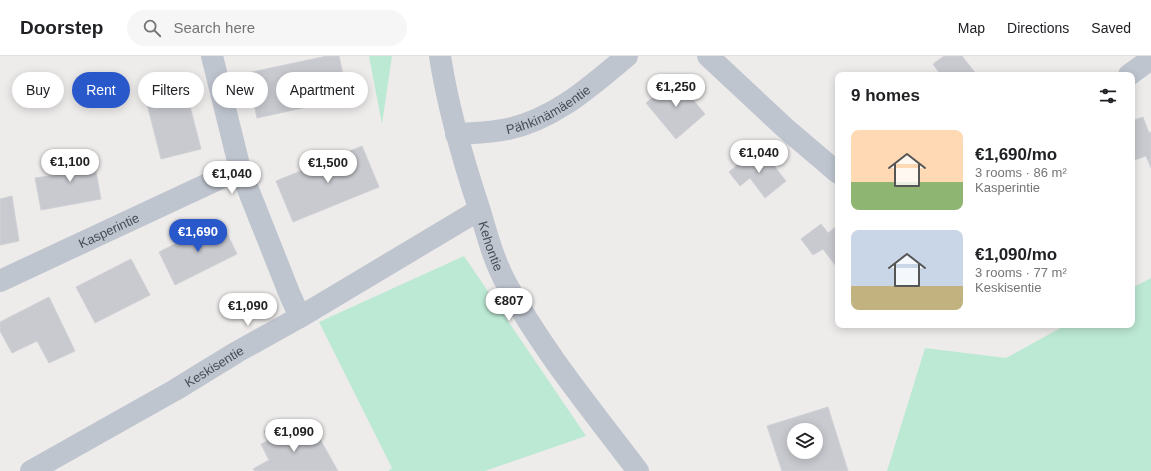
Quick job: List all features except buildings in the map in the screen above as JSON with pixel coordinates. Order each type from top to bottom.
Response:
[{"type":"street","points":[[212,56],[240,169],[300,317]]},
{"type":"street","name":"Kehontie","points":[[440,56],[443,80],[466,171],[490,244],[505,281],[535,332],[572,384],[638,471]]},
{"type":"street","name":"Pähkinämäentie","points":[[456,134],[508,129],[544,117],[561,108],[582,93],[627,56]]},
{"type":"street","points":[[708,56],[784,127],[835,170]]},
{"type":"street","points":[[1133,72],[1151,59]]},
{"type":"street","name":"Kasperintie","points":[[0,281],[240,169]]},
{"type":"street","name":"Keskisentie","points":[[31,471],[175,390],[479,210]]},
{"type":"green space","points":[[369,56],[392,56],[382,124]]},
{"type":"green space","points":[[464,256],[586,436],[485,471],[388,471],[392,468],[319,322]]},
{"type":"green space","points":[[1151,278],[1151,471],[887,471],[925,348],[1006,358],[1061,328],[1135,328],[1135,286]]}]
